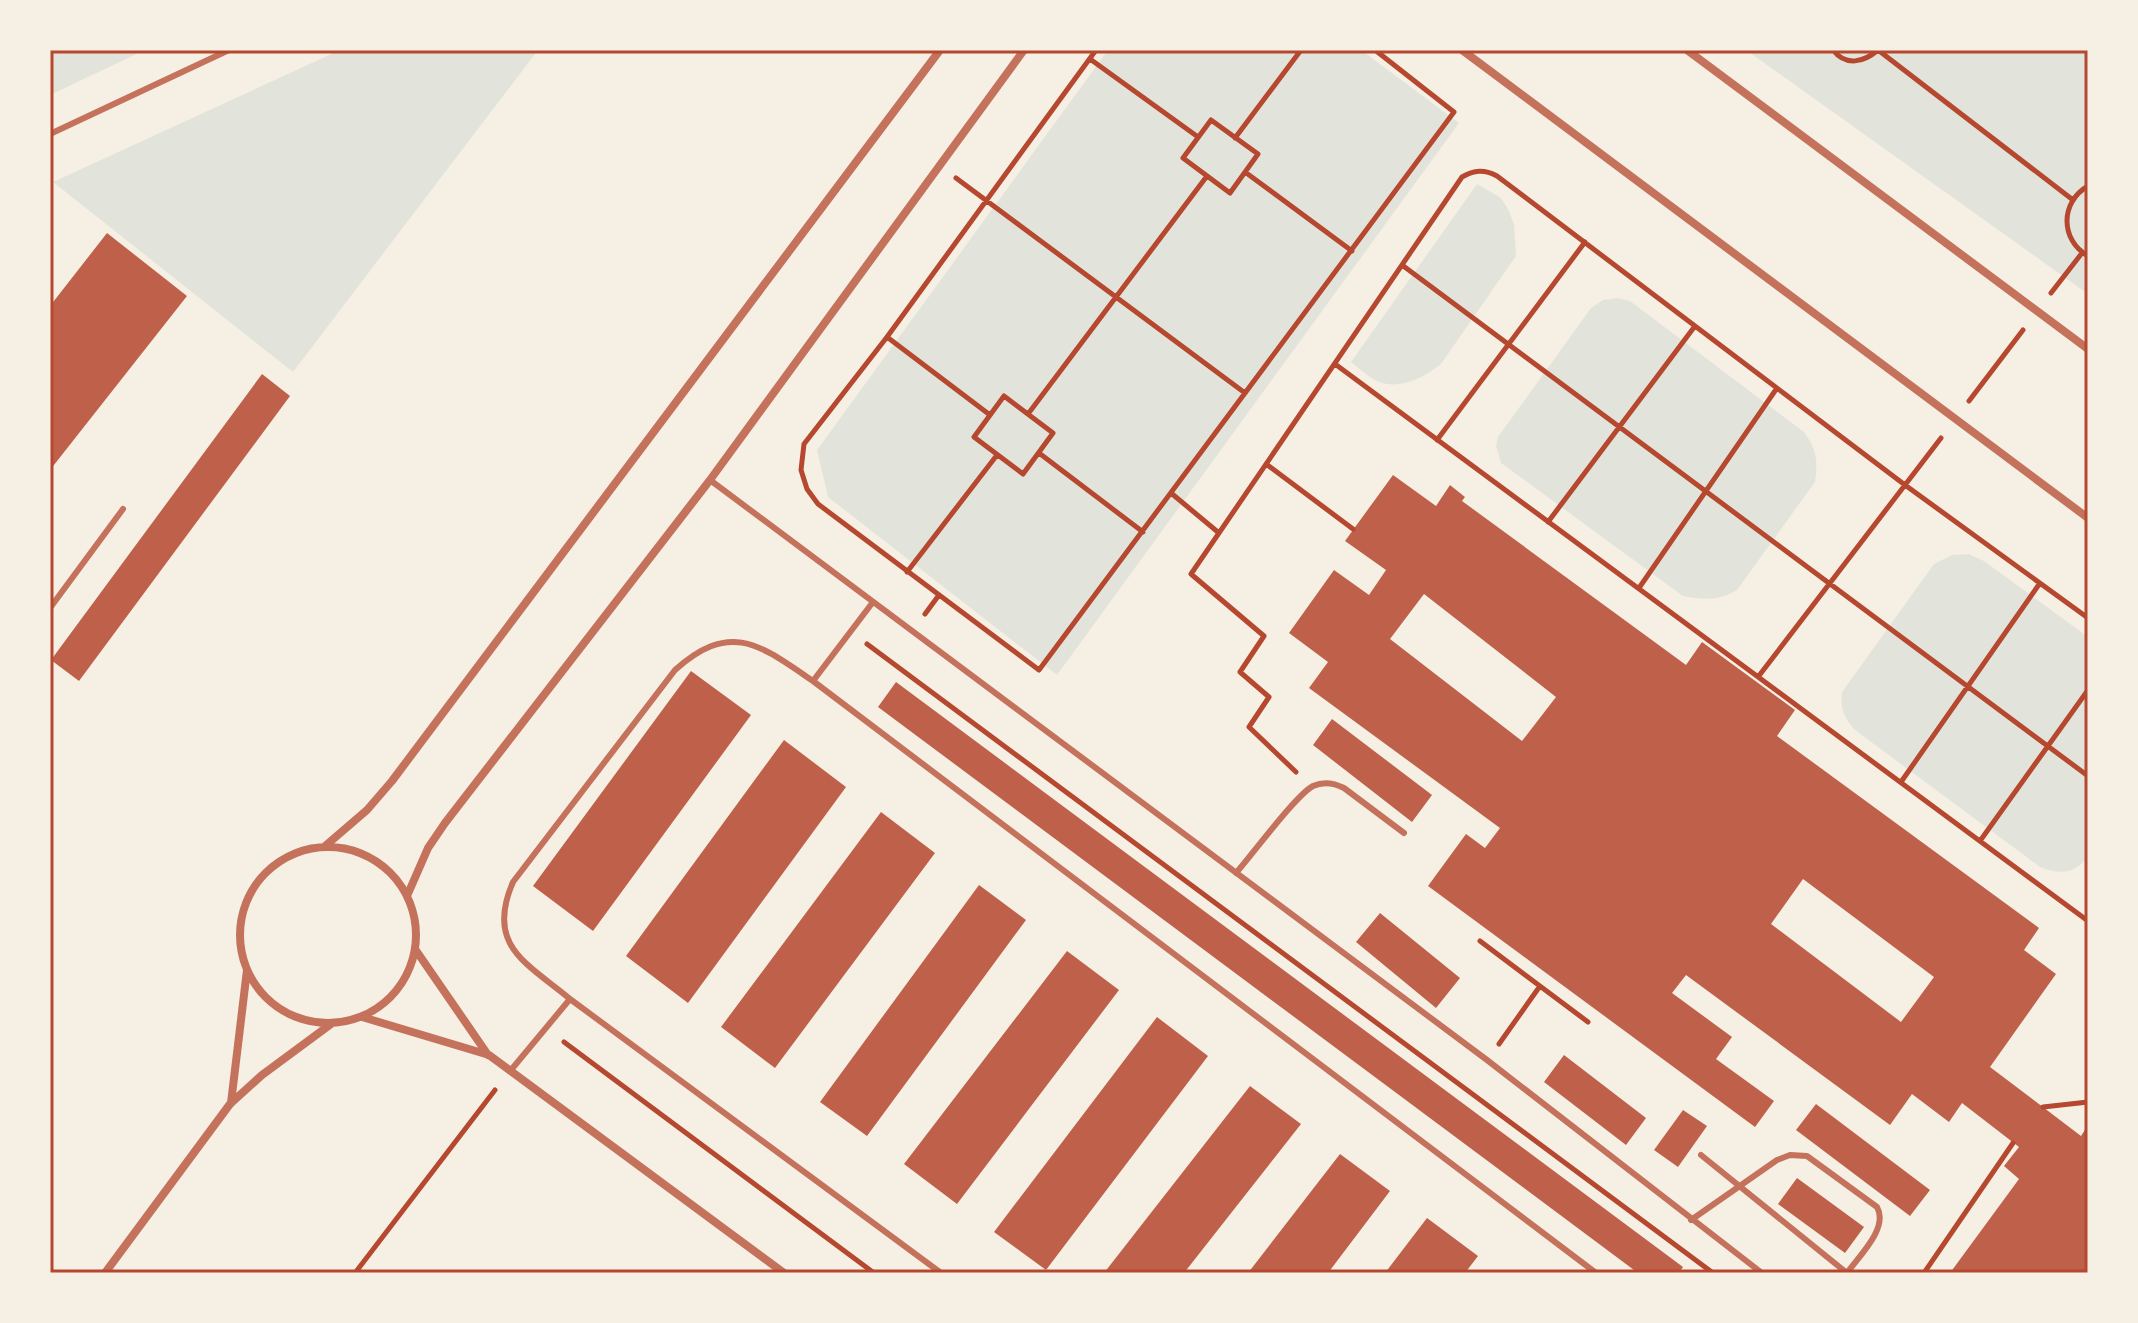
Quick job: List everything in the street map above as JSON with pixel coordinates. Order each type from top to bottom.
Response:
[{"type":"street","points":[[324,847],[367,810],[392,781],[940,50]]},
{"type":"street","points":[[407,896],[428,848],[445,823],[710,480],[1024,50]]},
{"type":"street","points":[[1462,50],[2088,518]]},
{"type":"street","points":[[1687,50],[2088,349]]},
{"type":"street","points":[[324,847],[350,849],[373,859],[393,875],[407,896],[414,913],[415,949],[405,978],[386,1001],[362,1017],[331,1024],[297,1018],[266,999],[247,970],[240,942],[242,914],[253,888],[272,866],[297,852],[324,847]]},
{"type":"street","points":[[415,949],[489,1055]]},
{"type":"street","points":[[230,1104],[247,970]]},
{"type":"street","points":[[362,1017],[489,1055],[784,1273]]},
{"type":"street","points":[[105,1273],[230,1104],[262,1075],[331,1024]]},
{"type":"lane","points":[[50,134],[229,50]]},
{"type":"lane","points":[[710,480],[1487,1060],[1762,1273]]},
{"type":"lane","points":[[50,608],[123,509]]},
{"type":"lane","points":[[813,681],[873,602]]},
{"type":"lane","points":[[941,1273],[570,999],[513,952],[505,936],[505,899],[513,882],[675,670],[689,657],[708,647],[728,642],[748,642],[770,652],[813,681],[1596,1273]]},
{"type":"lane","points":[[1236,873],[1311,787],[1321,783],[1333,783],[1344,788],[1404,833]]},
{"type":"lane","points":[[511,1070],[570,999]]},
{"type":"lane","points":[[1691,1220],[1737,1186],[1783,1157],[1798,1155],[1807,1156],[1877,1207],[1882,1217],[1881,1224],[1847,1273],[1737,1186],[1701,1155]]},
{"type":"path","points":[[1096,50],[887,337],[804,444],[801,470],[807,489],[818,504],[1039,670],[1454,112],[1375,50]]},
{"type":"path","points":[[1235,138],[1301,50]]},
{"type":"path","points":[[1833,50],[1838,56],[1852,61],[1867,59],[1878,50],[2073,200]]},
{"type":"path","points":[[1090,59],[1198,137]]},
{"type":"path","points":[[1211,120],[1258,154],[1230,193],[1183,158],[1198,137],[1211,120]]},
{"type":"path","points":[[939,166],[1245,393]]},
{"type":"path","points":[[1245,172],[1352,251]]},
{"type":"path","points":[[1311,787],[1249,727],[1269,697],[1240,672],[1264,636],[1191,574],[1462,177],[1471,172],[1489,172],[1497,176],[1905,485],[2088,618]]},
{"type":"path","points":[[1028,414],[1207,176]]},
{"type":"path","points":[[1758,677],[2085,254],[2074,245],[2068,234],[2068,211],[2073,200],[2088,186]]},
{"type":"path","points":[[1437,440],[1585,242]]},
{"type":"path","points":[[1402,265],[2088,776]]},
{"type":"path","points":[[1548,522],[1695,326]]},
{"type":"path","points":[[887,337],[990,415]]},
{"type":"path","points":[[1335,364],[2088,921]]},
{"type":"path","points":[[1639,588],[1777,388]]},
{"type":"path","points":[[1004,396],[1053,433],[1023,474],[974,437],[990,415],[1004,396]]},
{"type":"path","points":[[1039,453],[1143,532]]},
{"type":"path","points":[[907,572],[997,455]]},
{"type":"path","points":[[1266,464],[1353,529]]},
{"type":"path","points":[[1171,493],[1219,533]]},
{"type":"path","points":[[1901,783],[2040,583]]},
{"type":"path","points":[[851,632],[1713,1273]]},
{"type":"path","points":[[1980,841],[2088,690]]},
{"type":"path","points":[[1480,941],[1588,1022]]},
{"type":"path","points":[[1466,1089],[1540,986]]},
{"type":"path","points":[[545,1029],[874,1273]]},
{"type":"path","points":[[355,1273],[511,1070]]},
{"type":"path","points":[[2043,1107],[2088,1102]]},
{"type":"path","points":[[1924,1273],[2013,1143]]},
{"type":"shaded area","points":[[50,50],[145,50],[50,95]]},
{"type":"shaded area","points":[[340,50],[538,50],[293,372],[53,182]]},
{"type":"shaded area","points":[[1108,50],[1361,50],[1459,123],[1057,675],[828,497],[817,450]]},
{"type":"shaded area","points":[[1746,50],[2088,50],[2088,294]]},
{"type":"shaded area","points":[[1477,184],[1501,198],[1508,209],[1514,224],[1516,256],[1441,364],[1420,378],[1404,383],[1387,384],[1375,380],[1351,362]]},
{"type":"shaded area","points":[[1618,298],[1630,301],[1804,432],[1812,444],[1816,462],[1815,482],[1737,590],[1724,596],[1705,599],[1683,596],[1501,463],[1496,446],[1498,437],[1591,308],[1603,300]]},
{"type":"shaded area","points":[[1969,554],[1984,561],[2088,637],[2088,856],[2073,870],[2060,872],[2040,867],[1855,730],[1844,713],[1842,692],[1934,564],[1952,555]]},
{"type":"building","points":[[107,233],[187,296],[50,470],[50,306]]},
{"type":"building","points":[[262,374],[290,396],[79,681],[51,660]]},
{"type":"building","points":[[1393,475],[1436,506],[1450,485],[1465,497],[1462,501],[1686,665],[1702,642],[1795,710],[1777,736],[2039,928],[2024,950],[2056,974],[1990,1067],[2081,1136],[2088,1125],[2088,1273],[1950,1273],[2019,1179],[2004,1166],[2019,1147],[1962,1103],[1949,1122],[1912,1094],[1890,1125],[1686,975],[1672,993],[1732,1037],[1716,1059],[1774,1101],[1755,1127],[1428,886],[1466,834],[1485,848],[1500,828],[1309,688],[1328,662],[1289,633],[1334,570],[1369,595],[1386,570],[1345,541]],"holes":[[[1424,594],[1556,697],[1522,741],[1390,639]],[[1803,879],[1934,977],[1901,1022],[1771,924]]]},
{"type":"building","points":[[691,671],[751,715],[593,931],[533,886]]},
{"type":"building","points":[[896,682],[1683,1267],[1679,1273],[1638,1273],[878,707]]},
{"type":"building","points":[[1332,719],[1432,795],[1412,822],[1313,745]]},
{"type":"building","points":[[784,740],[846,787],[688,1003],[626,956]]},
{"type":"building","points":[[881,812],[935,853],[775,1068],[721,1027]]},
{"type":"building","points":[[979,885],[1026,920],[867,1136],[820,1102]]},
{"type":"building","points":[[1380,913],[1460,978],[1436,1008],[1356,942]]},
{"type":"building","points":[[1067,951],[1119,990],[957,1204],[904,1164]]},
{"type":"building","points":[[1157,1017],[1208,1056],[1046,1270],[994,1232]]},
{"type":"building","points":[[1564,1055],[1646,1118],[1626,1145],[1544,1082]]},
{"type":"building","points":[[1250,1086],[1301,1124],[1184,1273],[1104,1273]]},
{"type":"building","points":[[1816,1104],[1930,1190],[1910,1216],[1796,1130]]},
{"type":"building","points":[[1683,1110],[1707,1126],[1678,1167],[1654,1150]]},
{"type":"building","points":[[1340,1154],[1390,1191],[1328,1273],[1248,1273]]},
{"type":"building","points":[[1797,1178],[1864,1227],[1845,1253],[1778,1204]]},
{"type":"building","points":[[1427,1218],[1478,1256],[1465,1273],[1385,1273]]}]
